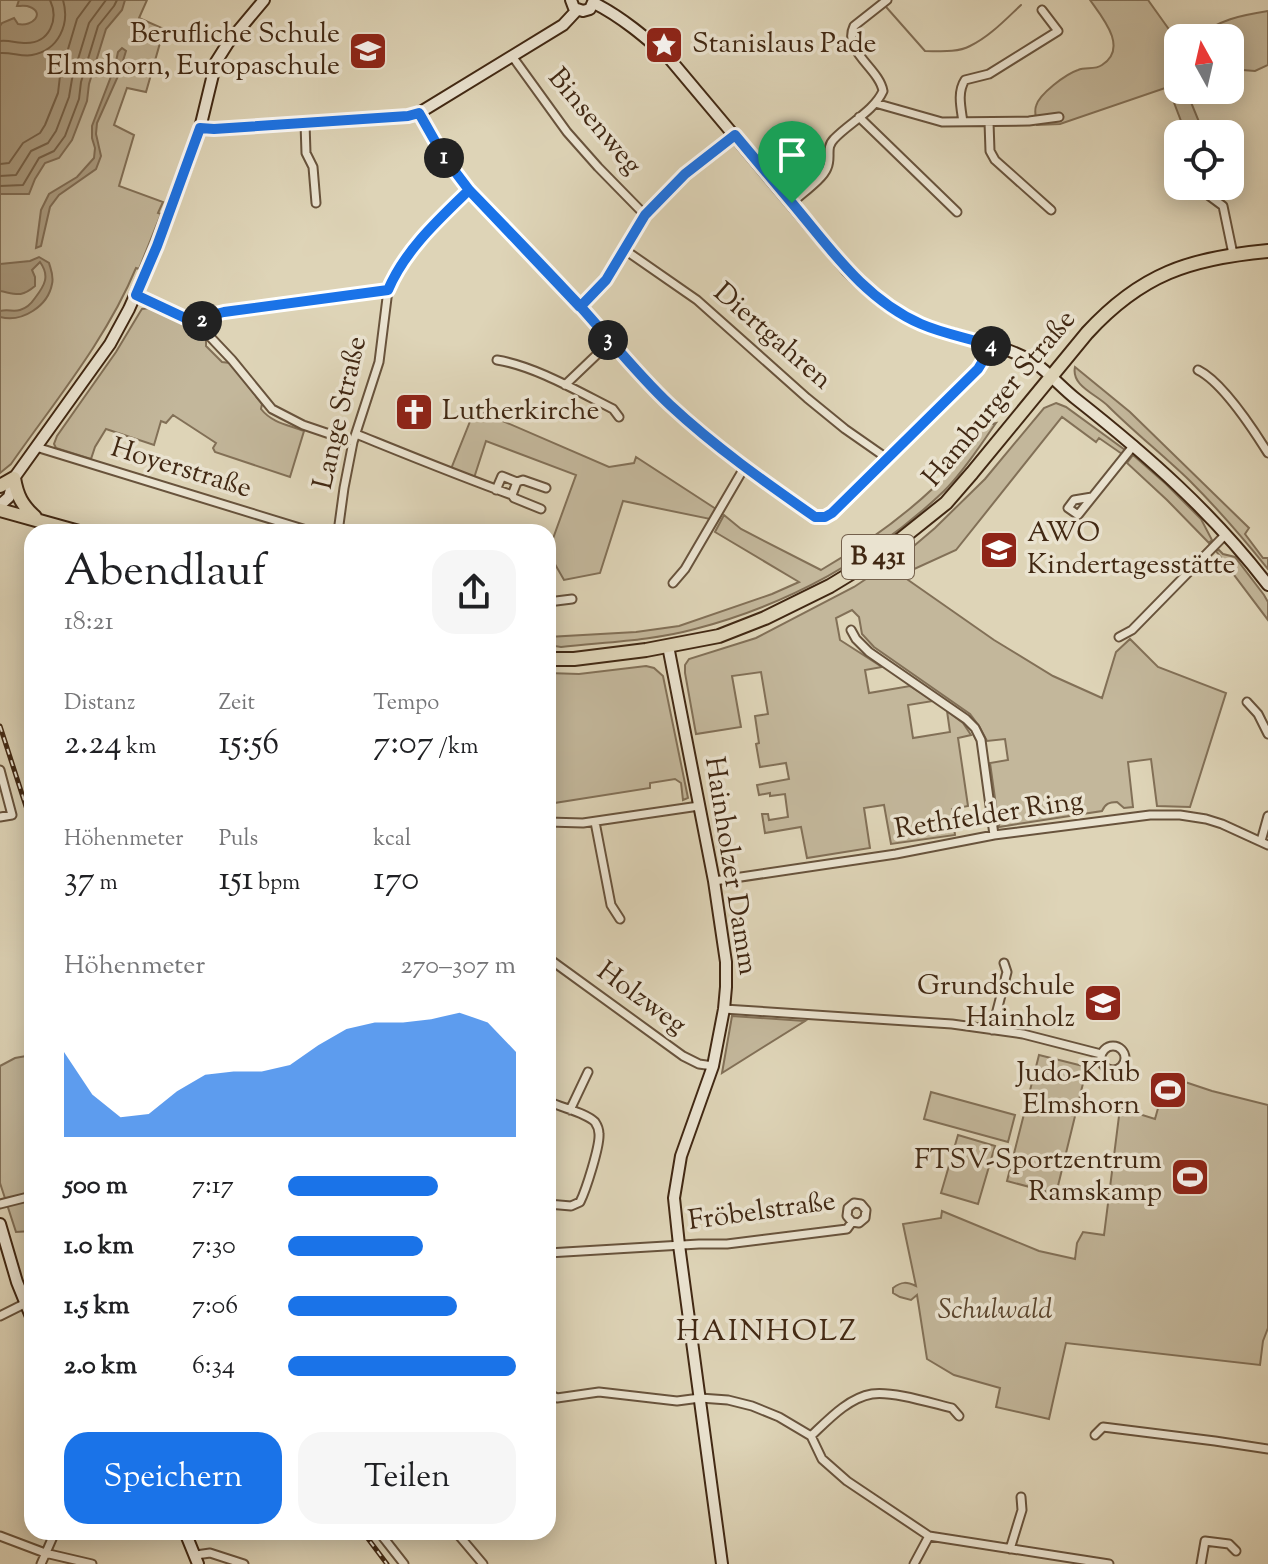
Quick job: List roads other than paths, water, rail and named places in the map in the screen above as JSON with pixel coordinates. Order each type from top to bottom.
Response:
[{"type":"main road","name":"Hamburger Straße","points":[[556,659],[668,646],[719,636],[765,618],[830,586],[892,548],[952,496],[1097,322],[1128,295],[1172,270],[1212,258],[1268,251]]},
{"type":"main road","points":[[0,489],[14,478],[17,495],[37,519]]},
{"type":"main road","points":[[2,506],[53,524]]},
{"type":"street","points":[[792,203],[827,171],[832,140],[880,97],[883,86],[855,49],[851,31],[887,0]]},
{"type":"street","points":[[2,506],[9,497],[14,478],[110,344],[136,295],[200,128],[216,62],[261,3]]},
{"type":"street","points":[[200,128],[419,113],[563,25],[574,5],[587,11],[599,3],[669,58],[847,270],[884,304],[924,325],[1015,353],[1038,365],[1182,488],[1226,534],[1268,585]]},
{"type":"street","points":[[963,122],[960,92],[965,80],[989,74],[1058,31],[1042,10]]},
{"type":"street","name":"Binsenweg","points":[[512,56],[567,132],[645,215]]},
{"type":"street","points":[[875,103],[942,122],[1029,121],[1059,117]]},
{"type":"street","points":[[419,113],[444,157],[469,190],[669,404],[744,468],[815,517],[832,513],[888,459],[978,369],[992,346]]},
{"type":"street","points":[[859,117],[957,212]]},
{"type":"street","points":[[989,122],[990,151],[995,160],[1051,210]]},
{"type":"street","points":[[305,123],[306,153],[313,167],[316,203]]},
{"type":"street","points":[[580,307],[606,280],[645,215],[685,174],[735,135]]},
{"type":"street","name":"Lange Straße","points":[[339,524],[354,438],[379,362],[388,290],[408,255],[469,190]]},
{"type":"street","points":[[1215,200],[1223,206],[1233,254]]},
{"type":"street","name":"Diertgahren","points":[[625,250],[704,305],[807,398],[888,459]]},
{"type":"street","points":[[198,324],[208,316],[224,312],[388,290]]},
{"type":"street","points":[[136,295],[198,324],[272,409],[303,425],[354,438],[512,495],[541,509]]},
{"type":"street","points":[[565,385],[610,342]]},
{"type":"street","points":[[497,360],[565,385],[613,409],[619,417]]},
{"type":"street","points":[[1198,370],[1208,375],[1245,419],[1268,453]]},
{"type":"street","points":[[1092,497],[1134,445]]},
{"type":"street","name":"Hoyerstraße","points":[[36,447],[287,524]]},
{"type":"street","points":[[673,583],[685,569],[744,468]]},
{"type":"street","points":[[496,490],[502,476],[546,488]]},
{"type":"street","points":[[512,495],[517,482]]},
{"type":"street","points":[[1119,637],[1132,630],[1226,534]]},
{"type":"street","points":[[556,601],[572,599]]},
{"type":"street","points":[[851,630],[869,652],[975,728],[981,740],[994,835]]},
{"type":"street","name":"Hainholzer Damm","points":[[668,646],[714,881],[726,962],[724,1009],[713,1066],[681,1156],[674,1198],[722,1564]]},
{"type":"street","points":[[1247,702],[1258,714],[1268,734]]},
{"type":"street","points":[[0,817],[12,815],[2,774]]},
{"type":"street","points":[[556,823],[595,822],[699,806]]},
{"type":"street","name":"Rethfelder Ring","points":[[714,881],[896,854],[994,835],[1127,817],[1168,815],[1214,822],[1264,843]]},
{"type":"street","points":[[1264,843],[1268,816]]},
{"type":"street","points":[[595,822],[611,905],[620,919]]},
{"type":"street","points":[[992,1030],[1007,972],[1004,963]]},
{"type":"street","name":"Holzweg","points":[[556,964],[683,1056],[699,1064],[713,1066]]},
{"type":"street","points":[[724,1009],[931,1022],[1023,1034],[1101,1054]]},
{"type":"street","points":[[570,1110],[588,1072]]},
{"type":"street","points":[[556,1104],[594,1122],[599,1135],[580,1202],[571,1206],[556,1205]]},
{"type":"street","points":[[0,1204],[24,1198]]},
{"type":"street","name":"Fröbelstraße","points":[[556,1253],[727,1244],[847,1229],[852,1222]]},
{"type":"street","points":[[0,1224],[24,1289]]},
{"type":"street","points":[[0,1316],[24,1304]]},
{"type":"street","points":[[556,1397],[599,1392],[677,1401],[700,1398],[728,1400],[752,1406],[779,1417],[811,1436],[822,1459],[847,1481],[929,1536],[1109,1564]]},
{"type":"street","points":[[811,1436],[839,1410],[871,1394],[888,1394],[952,1408],[959,1416]]},
{"type":"street","points":[[1095,1435],[1103,1427],[1268,1449]]},
{"type":"street","points":[[1010,1549],[1022,1510],[1021,1497]]},
{"type":"street","points":[[0,1536],[45,1553],[92,1564]]},
{"type":"street","points":[[914,1564],[929,1536]]},
{"type":"street","points":[[41,1564],[51,1540]]},
{"type":"street","points":[[188,1540],[197,1560],[210,1553],[244,1564]]},
{"type":"street","points":[[385,1540],[404,1564]]},
{"type":"street","points":[[463,1540],[483,1564]]},
{"type":"street","points":[[1201,1564],[1205,1541],[1229,1544],[1236,1551]]},
{"type":"water","points":[[19,0],[125,0],[122,10],[106,29],[89,84],[87,101],[72,140],[59,158],[45,163],[29,194],[0,194],[0,26],[14,18],[18,24],[32,22],[37,16],[30,7],[17,6]]},
{"type":"water","points":[[122,48],[126,51],[119,74],[97,123],[101,156],[96,169],[59,195],[50,207],[41,246],[36,248],[41,210],[49,194],[77,177],[94,158],[92,126]]},
{"type":"water","points":[[39,257],[49,263],[52,276],[50,292],[40,306],[25,315],[0,317],[0,311],[17,311],[29,306],[41,289],[45,276],[40,262],[32,270],[35,286],[30,290],[18,294],[0,291],[0,264]]},
{"type":"waterway","points":[[880,0],[925,51],[954,51],[970,46],[1021,5]]},
{"type":"railway","points":[[0,726],[24,800]]},
{"type":"railway","points":[[369,1540],[387,1564]]},
{"type":"place","name":"Stanislaus Pade","points":[[664,45]]},
{"type":"place","name":"Berufliche Schule Elmshorn, Europaschule","points":[[368,51]]},
{"type":"place","name":"Lutherkirche","points":[[414,412]]},
{"type":"place","name":"AWO Kindertagesstätte","points":[[999,550]]},
{"type":"place","name":"Grundschule Hainholz","points":[[1103,1003]]},
{"type":"place","name":"Judo-Klub Elmshorn","points":[[1168,1090]]},
{"type":"place","name":"FTSV-Sportzentrum Ramskamp","points":[[1190,1177]]},
{"type":"district","name":"HAINHOLZ","points":[[767,1332]]},
{"type":"park label","name":"Schulwald","points":[[995,1311]]}]
